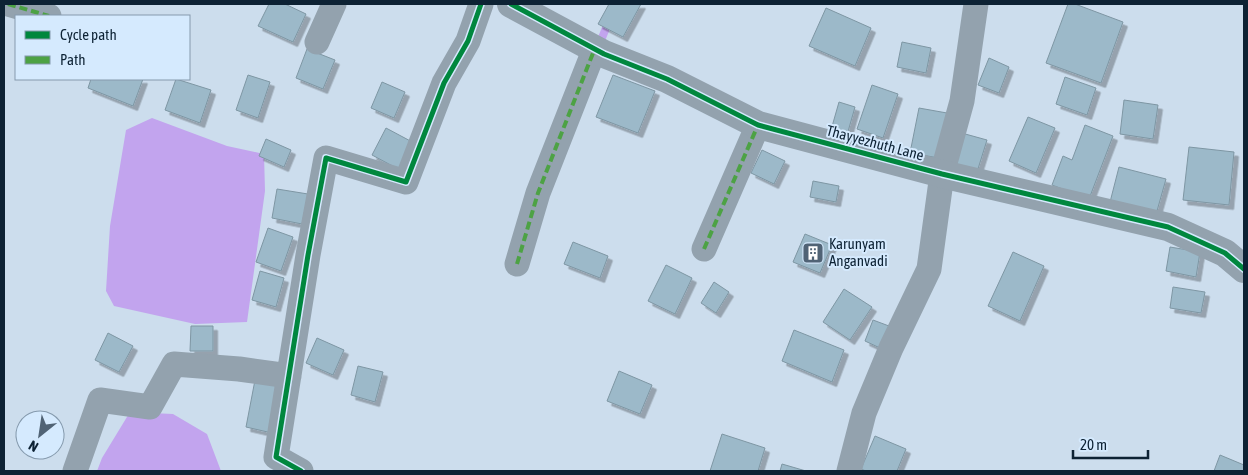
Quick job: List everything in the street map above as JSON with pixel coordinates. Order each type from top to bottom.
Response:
[{"type":"street","points":[[8,4],[46,15]]},
{"type":"street","points":[[317,42],[334,4]]},
{"type":"street","points":[[301,471],[276,457],[326,158],[406,182],[444,83],[468,41],[481,4]]},
{"type":"street","name":"Thayyezhuth Lane","points":[[511,4],[598,50],[666,80],[758,125],[942,174],[1168,227],[1224,253],[1244,269]]},
{"type":"street","points":[[849,471],[864,413],[891,348],[929,269],[942,174],[962,101],[976,4]]},
{"type":"street","points":[[516,264],[538,193],[598,50]]},
{"type":"street","points":[[704,248],[758,125]]},
{"type":"street","points":[[76,471],[100,400],[150,407],[174,364],[240,369],[289,376]]},
{"type":"shaded area","points":[[152,118],[227,146],[264,154],[265,191],[247,322],[195,324],[114,306],[106,291],[110,226],[126,130]]},
{"type":"shaded area","points":[[130,412],[173,414],[207,434],[221,471],[97,471],[102,458]]},
{"type":"building","points":[[269,4],[285,4],[306,14],[293,42],[258,26]]},
{"type":"building","points":[[609,4],[641,4],[623,37],[598,24]]},
{"type":"building","points":[[1068,4],[1075,4],[1123,22],[1101,83],[1046,63]]},
{"type":"building","points":[[826,8],[871,28],[855,66],[809,46]]},
{"type":"building","points":[[902,42],[931,48],[926,73],[897,67]]},
{"type":"building","points":[[307,49],[335,60],[323,89],[296,78]]},
{"type":"building","points":[[989,58],[1009,67],[999,93],[978,85]]},
{"type":"building","points":[[248,75],[270,82],[258,118],[236,110]]},
{"type":"building","points":[[613,75],[655,91],[638,133],[596,117]]},
{"type":"building","points":[[1065,77],[1096,88],[1087,115],[1056,104]]},
{"type":"building","points":[[91,80],[143,80],[133,106],[88,88]]},
{"type":"building","points":[[176,80],[211,90],[200,123],[165,110]]},
{"type":"building","points":[[382,82],[405,92],[394,118],[371,108]]},
{"type":"building","points":[[872,85],[898,94],[883,138],[857,129]]},
{"type":"building","points":[[1124,100],[1158,105],[1153,139],[1120,134]]},
{"type":"building","points":[[839,102],[855,107],[847,135],[831,130]]},
{"type":"building","points":[[919,108],[947,113],[939,158],[910,153]]},
{"type":"building","points":[[1028,117],[1055,128],[1036,173],[1009,161]]},
{"type":"building","points":[[1085,125],[1113,136],[1089,199],[1052,185],[1063,156],[1072,160]]},
{"type":"building","points":[[386,128],[416,144],[402,171],[372,155]]},
{"type":"building","points":[[958,132],[987,140],[977,172],[949,163]]},
{"type":"building","points":[[266,139],[291,150],[284,167],[259,156]]},
{"type":"building","points":[[1189,147],[1234,152],[1229,205],[1183,200]]},
{"type":"building","points":[[762,150],[785,161],[774,184],[751,173]]},
{"type":"building","points":[[1119,167],[1166,179],[1155,218],[1109,206]]},
{"type":"building","points":[[813,181],[839,186],[836,202],[810,197]]},
{"type":"building","points":[[277,189],[308,194],[302,224],[272,218]]},
{"type":"building","points":[[268,228],[293,237],[281,271],[256,262]]},
{"type":"building","name":"Karunyam Anganvadi","points":[[805,234],[832,245],[820,273],[793,262]]},
{"type":"building","points":[[573,242],[608,256],[600,278],[564,264]]},
{"type":"building","points":[[1170,247],[1200,252],[1196,277],[1166,271]]},
{"type":"building","points":[[1013,252],[1044,266],[1020,321],[988,306]]},
{"type":"building","points":[[666,265],[692,278],[675,314],[648,301]]},
{"type":"building","points":[[260,271],[284,278],[276,307],[252,300]]},
{"type":"building","points":[[714,282],[729,292],[716,313],[701,303]]},
{"type":"building","points":[[1173,287],[1205,292],[1201,313],[1170,308]]},
{"type":"building","points":[[844,289],[872,307],[850,340],[823,322]]},
{"type":"building","points":[[873,320],[889,326],[880,348],[865,341]]},
{"type":"building","points":[[191,326],[213,326],[213,351],[190,351]]},
{"type":"building","points":[[794,330],[844,350],[832,382],[782,361]]},
{"type":"building","points":[[108,333],[133,346],[119,372],[95,360]]},
{"type":"building","points":[[317,338],[344,350],[333,375],[306,363]]},
{"type":"building","points":[[358,366],[383,372],[375,402],[351,395]]},
{"type":"building","points":[[619,371],[652,385],[640,414],[607,401]]},
{"type":"building","points":[[255,380],[282,385],[272,433],[246,427]]},
{"type":"building","points":[[722,434],[765,448],[758,471],[710,471]]},
{"type":"building","points":[[875,436],[906,449],[897,471],[866,471],[861,469]]},
{"type":"building","points":[[1220,455],[1244,465],[1244,471],[1214,471]]},
{"type":"building","points":[[782,464],[806,471],[780,471]]},
{"type":"waterway","points":[[599,45],[616,4]]},
{"type":"marked path","points":[[8,4],[46,15]]},
{"type":"marked path","points":[[517,264],[538,193],[595,48]]},
{"type":"marked path","points":[[704,249],[758,125]]},
{"type":"cycle path","points":[[301,471],[276,457],[308,255],[326,158],[406,182],[444,83],[468,41],[481,4]]},
{"type":"cycle path","points":[[511,4],[604,54],[667,79],[758,125],[942,174],[1168,227],[1225,253],[1244,269]]},
{"type":"place","name":"Karunyam Anganvadi","points":[[813,253]]}]
